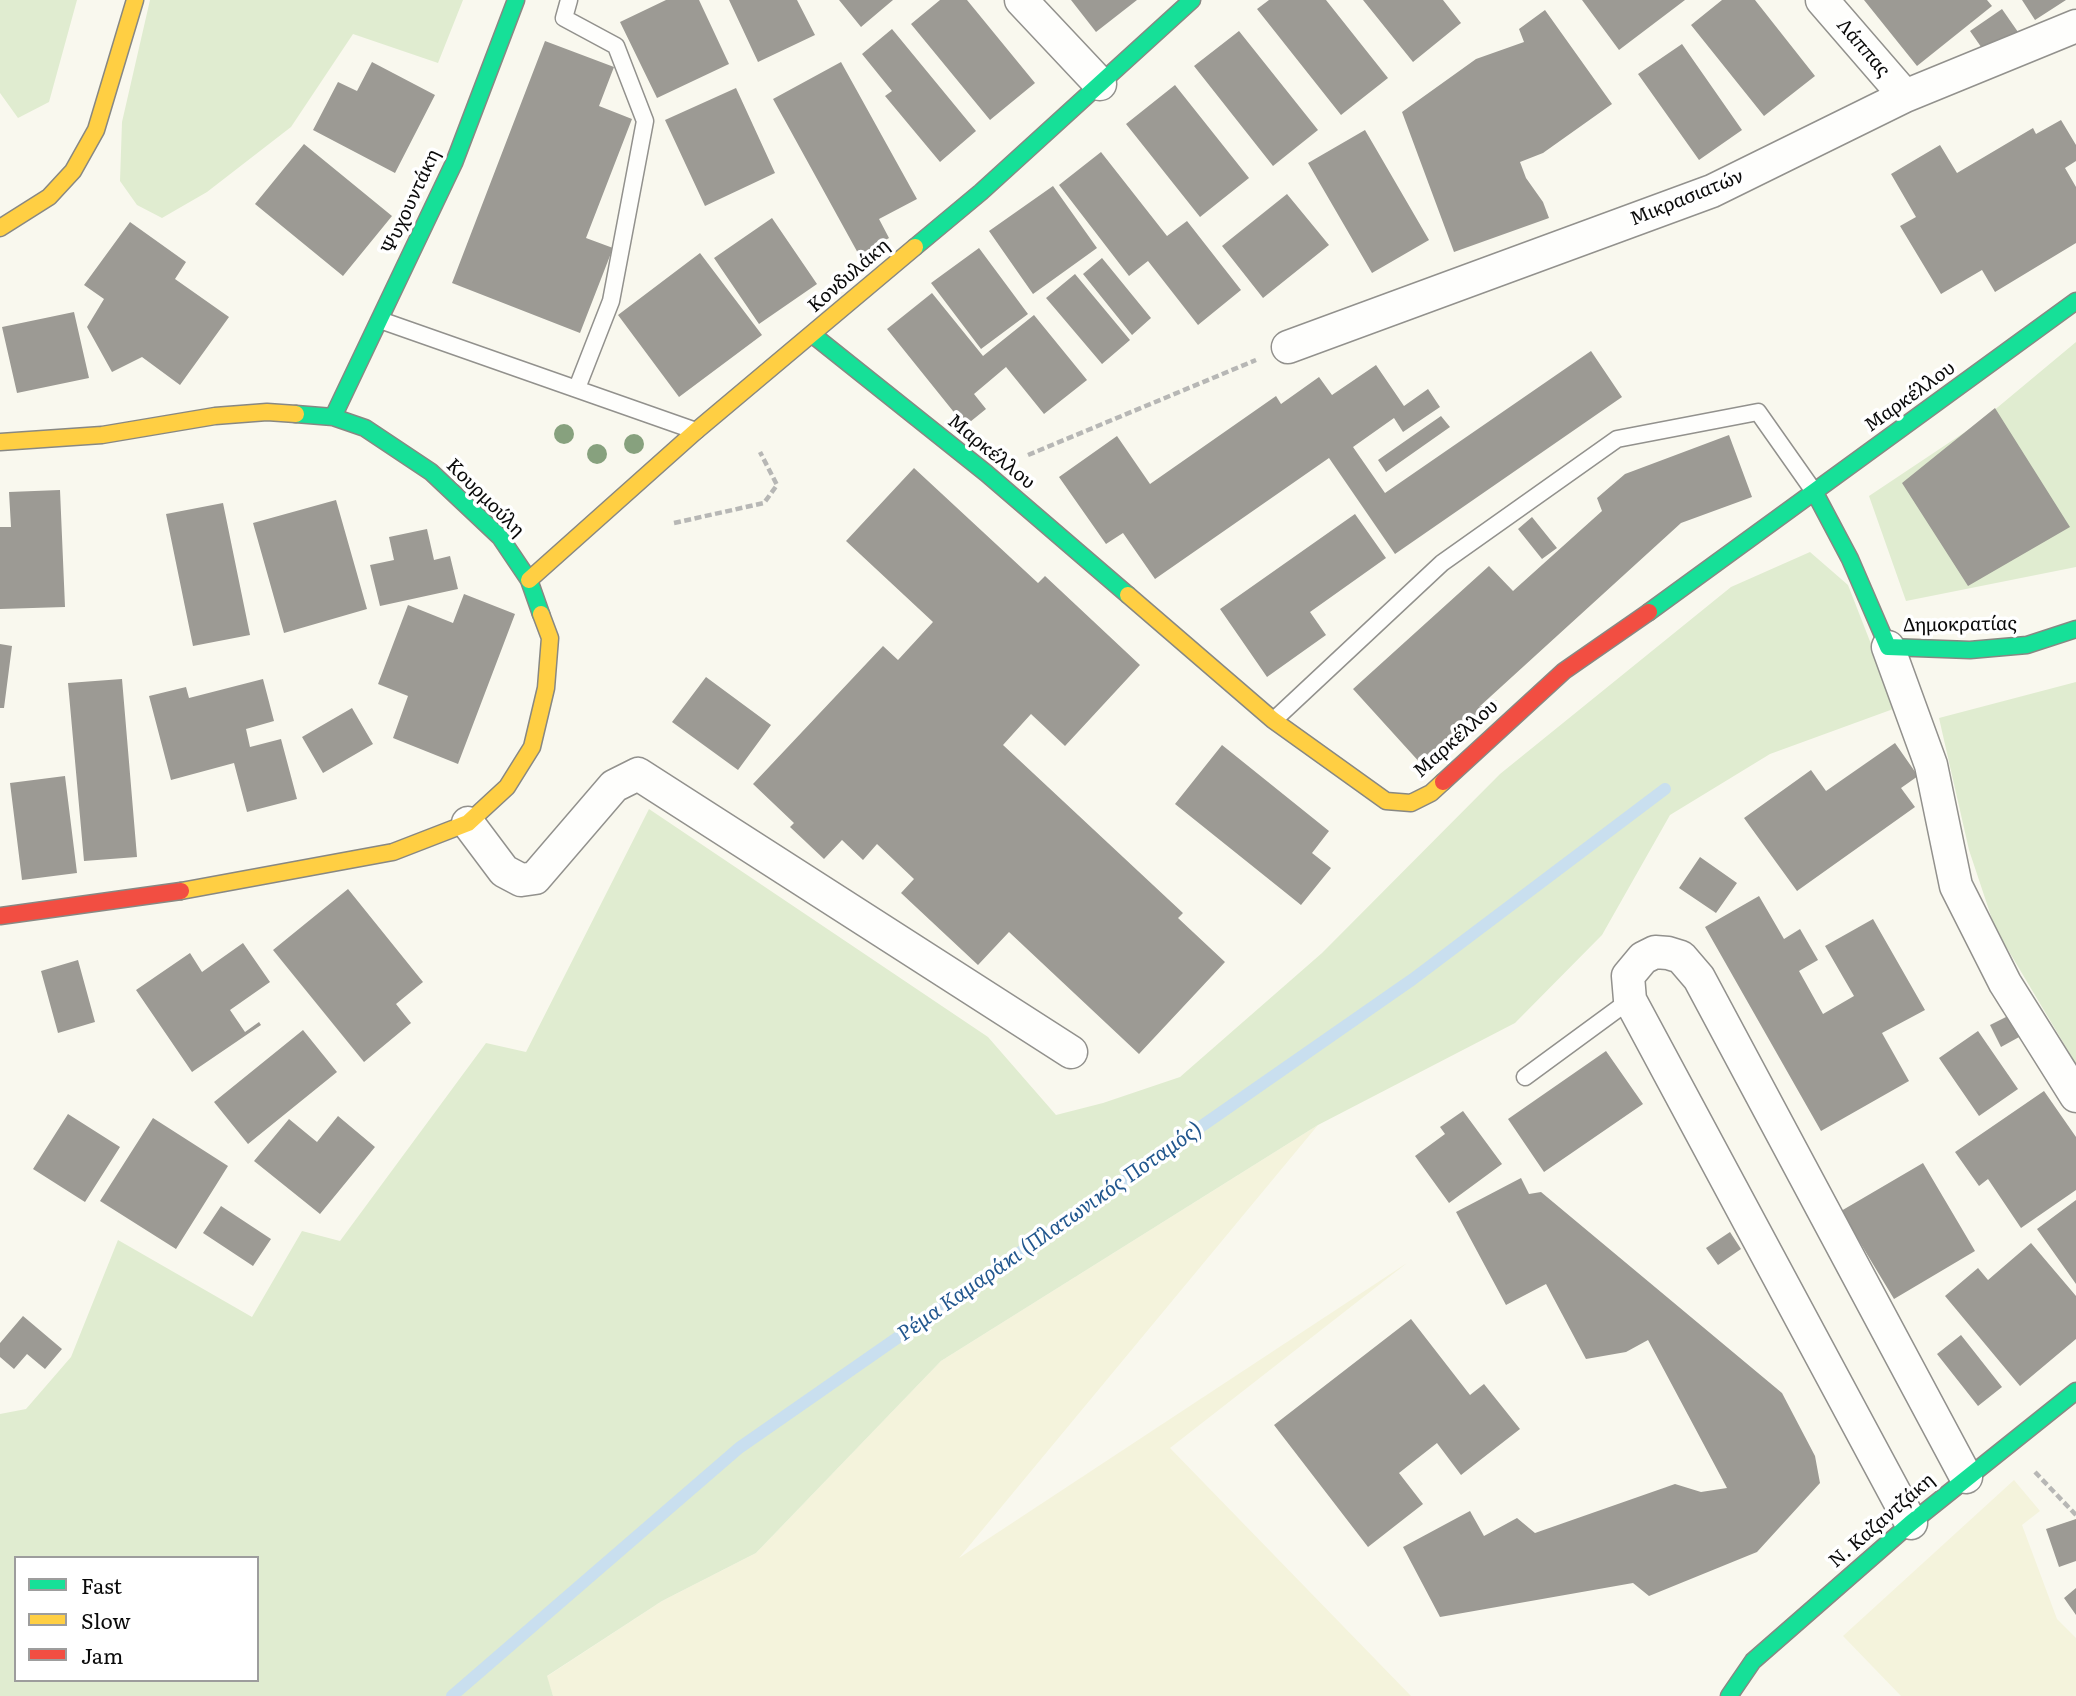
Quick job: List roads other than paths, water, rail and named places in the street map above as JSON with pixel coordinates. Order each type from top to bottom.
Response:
[{"type":"main road","points":[[0,228],[49,197],[73,172],[96,130],[135,0]]},
{"type":"main road","name":"Ψυχουντάκη","points":[[333,417],[454,163],[516,0]]},
{"type":"main road","name":"Κονδυλάκη","points":[[529,580],[696,431],[981,192],[1192,0]]},
{"type":"main road","name":"Μαρκέλλου","points":[[813,335],[986,473],[1273,720],[1386,801],[1411,803],[1432,793],[1564,671],[1815,493],[2076,301]]},
{"type":"main road","name":"Κουρμούλη","points":[[0,442],[102,435],[242,413],[299,413],[333,417],[365,428],[431,472],[500,537],[529,580],[550,638],[545,688],[532,747],[507,787],[468,823],[393,852],[146,897],[0,916]]},
{"type":"main road","name":"Δημοκρατίας","points":[[1815,493],[1850,559],[1888,647],[1970,650],[2027,645],[2076,629]]},
{"type":"main road","name":"Ν. Καζαντζάκη","points":[[1728,1696],[1753,1661],[1910,1523],[2076,1391]]},
{"type":"street","points":[[1021,0],[1100,84]]},
{"type":"street","name":"Λάππας","points":[[1822,0],[1905,96]]},
{"type":"street","name":"Μικρασιατών","points":[[1288,347],[1712,191],[1905,96],[2076,26]]},
{"type":"street","points":[[1888,647],[1931,765],[1956,886],[2004,983],[2076,1096]]},
{"type":"street","points":[[468,823],[504,871],[521,880],[535,878],[614,786],[638,774],[1071,1052]]},
{"type":"street","points":[[1910,1523],[1630,1000],[1628,976],[1643,958],[1655,952],[1668,953],[1681,957],[1691,967],[1966,1477]]},
{"type":"lane","points":[[569,0],[564,18],[616,46],[645,121],[611,301],[577,388]]},
{"type":"lane","points":[[378,319],[696,431]]},
{"type":"lane","points":[[1273,720],[1442,563],[1617,439],[1758,412],[1815,493]]},
{"type":"lane","points":[[1525,1077],[1630,1000]]},
{"type":"waterway","name":"Ρέμα Καμαράκι (Πλατωνικός Ποταμός)","points":[[452,1696],[739,1448],[1413,979],[1665,789]]}]
